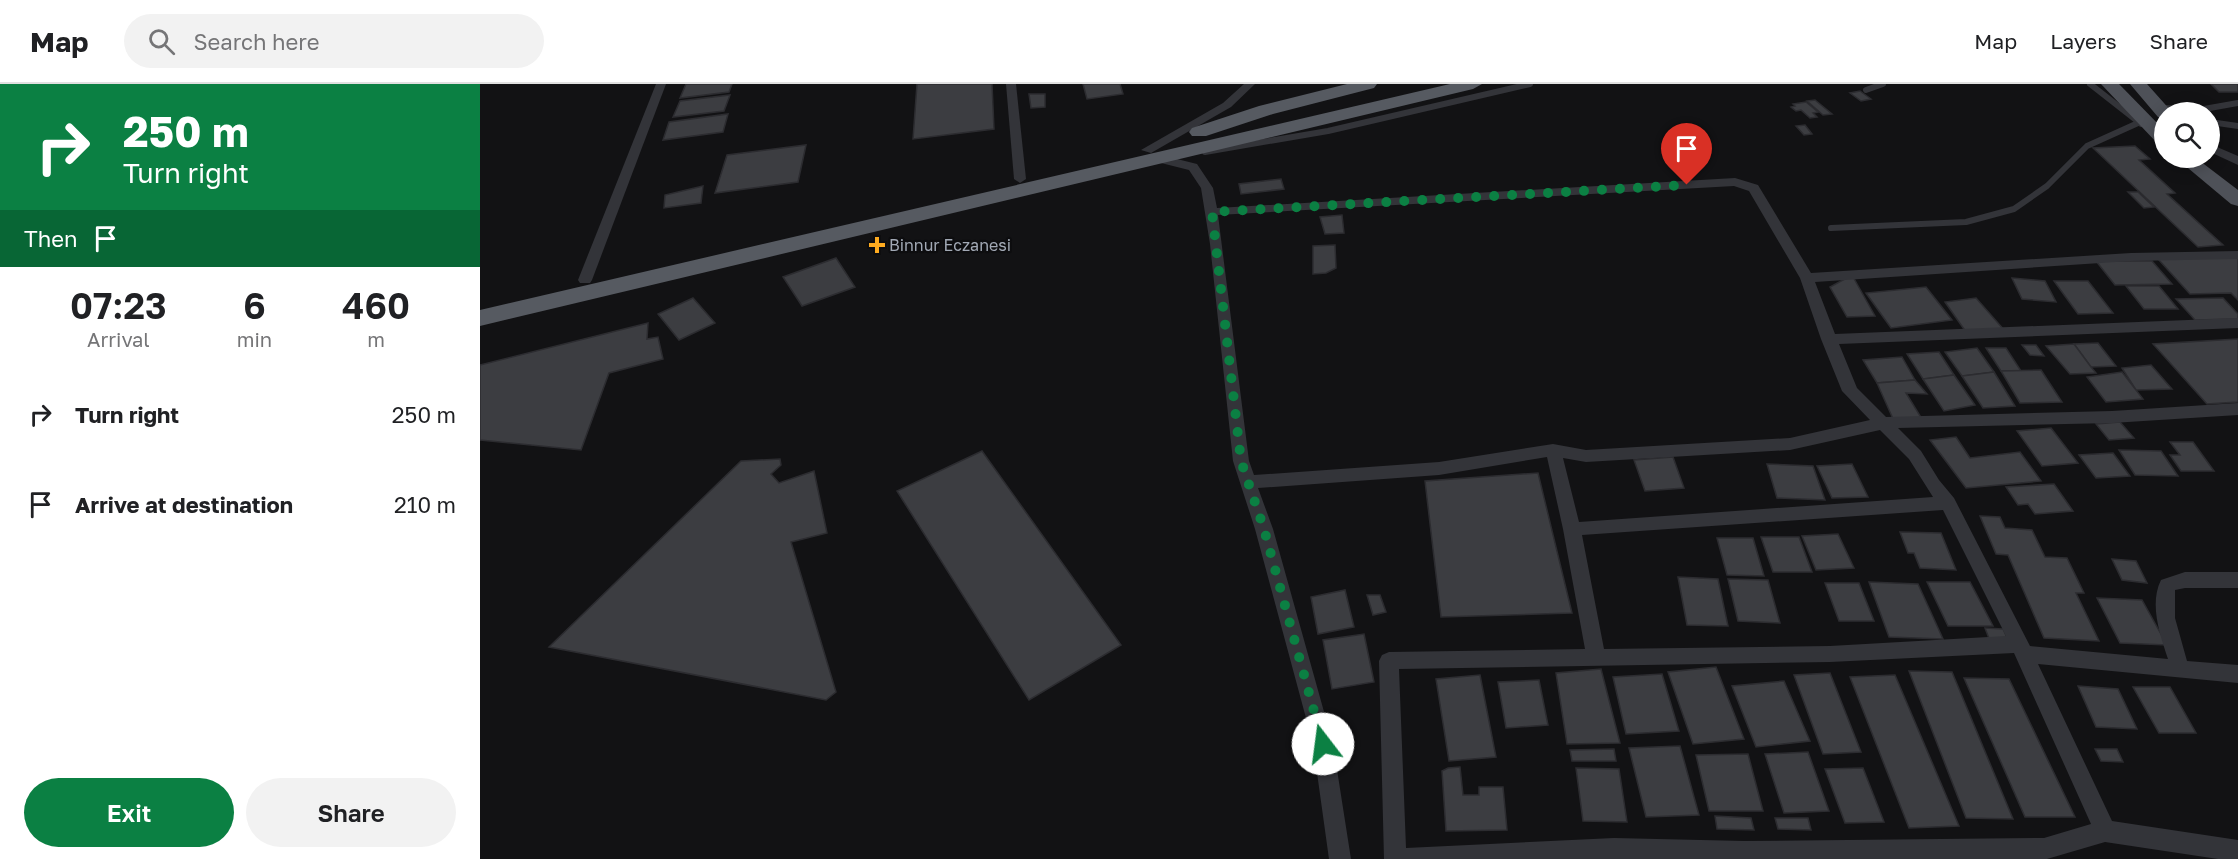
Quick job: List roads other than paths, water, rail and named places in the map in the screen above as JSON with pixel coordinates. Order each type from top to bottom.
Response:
[{"type":"highway","points":[[480,304],[1020,179],[1152,154],[1266,110],[1368,84]]},
{"type":"highway","points":[[480,318],[1428,88],[1473,84]]},
{"type":"main road","points":[[2109,84],[2154,130]]},
{"type":"main road","points":[[2138,84],[2155,102]]},
{"type":"main road","points":[[2198,168],[2238,200]]},
{"type":"main road","points":[[2218,168],[2238,187]]},
{"type":"street","points":[[585,280],[662,84]]},
{"type":"street","points":[[1011,84],[1020,179]]},
{"type":"street","points":[[1152,154],[1227,105],[1250,84]]},
{"type":"street","points":[[2220,123],[2238,126]]},
{"type":"street","points":[[2220,153],[2238,161]]},
{"type":"street","points":[[1152,154],[1192,167],[1207,188],[1212,212],[1241,461],[1264,529],[1323,744],[1340,859]]},
{"type":"street","points":[[1212,212],[1735,182],[1754,188],[1807,278],[1828,339],[1850,391],[1915,455],[1933,485],[1948,503],[2021,649],[2105,831]]},
{"type":"street","points":[[1807,278],[2131,257],[2238,255]]},
{"type":"street","points":[[1828,339],[2238,323]]},
{"type":"street","points":[[1247,482],[1397,472],[1521,457],[1553,450],[1586,456],[1790,444],[1884,423],[2112,417],[2238,409]]},
{"type":"street","points":[[1553,450],[1572,529],[1596,657]]},
{"type":"street","points":[[1572,529],[1948,503]]},
{"type":"street","points":[[2181,670],[2168,632],[2163,602],[2167,585],[2185,580],[2238,580]]},
{"type":"street","points":[[1395,859],[1389,661],[2021,649],[2181,670],[2238,674]]},
{"type":"street","points":[[1403,859],[1541,856],[1614,849],[1745,856],[2044,849],[2105,831],[2238,851]]},
{"type":"lane","points":[[1152,154],[1278,142],[1530,84]]},
{"type":"lane","points":[[1866,90],[1883,84]]},
{"type":"lane","points":[[2090,84],[2138,123],[2154,132]]},
{"type":"lane","points":[[2220,106],[2238,103]]},
{"type":"lane","points":[[1831,228],[1966,222],[2014,210],[2047,186],[2087,146],[2138,123]]},
{"type":"place","name":"Binnur Eczanesi","points":[[877,245]]}]
